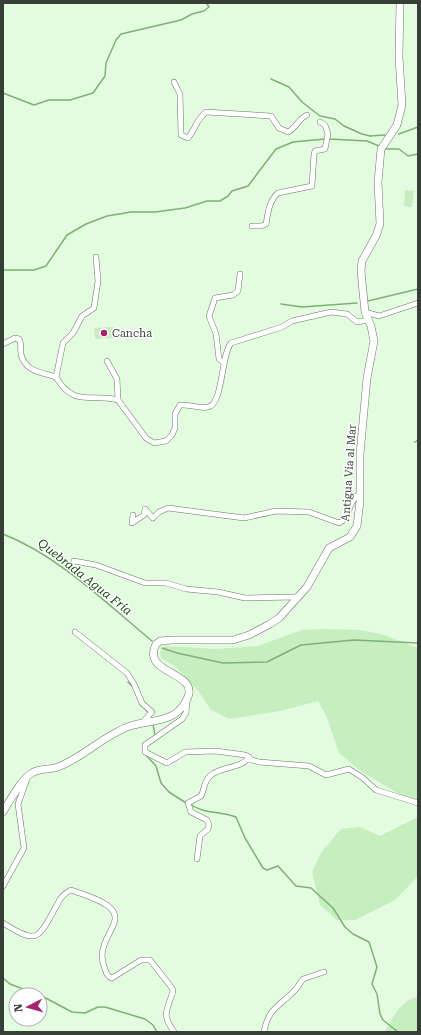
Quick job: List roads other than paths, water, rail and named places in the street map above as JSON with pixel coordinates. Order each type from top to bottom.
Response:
[{"type":"main road","name":"Antigua Vía al Mar","points":[[187,700],[189,690],[185,682],[162,668],[154,660],[153,654],[156,644],[160,641],[172,640],[225,641],[242,638],[279,618],[298,597],[315,574],[329,548],[350,537],[354,532],[359,516],[360,454],[368,378],[374,341],[369,320],[365,312],[361,271],[362,261],[376,236],[380,224],[378,182],[381,149],[397,125],[402,105],[400,3]]},
{"type":"main road","points":[[3,812],[29,775],[34,772],[64,764],[129,726],[170,717],[187,700]]},
{"type":"street","points":[[174,82],[180,94],[181,135],[188,138],[192,134],[198,118],[206,112],[271,116],[279,128],[288,132],[295,128],[302,117],[307,115]]},
{"type":"street","points":[[252,226],[261,226],[266,224],[270,204],[278,193],[312,186],[314,154],[315,151],[325,149],[328,134],[325,125],[320,122]]},
{"type":"street","points":[[96,257],[98,281],[94,308],[82,316],[74,333],[63,343],[56,377],[60,385],[73,396],[92,399],[111,398],[118,400]]},
{"type":"street","points":[[224,363],[219,359],[216,334],[209,316],[215,298],[233,295],[238,291],[240,274]]},
{"type":"street","points":[[365,312],[379,316],[418,303]]},
{"type":"street","points":[[107,361],[117,379],[118,400],[148,440],[154,443],[166,441],[174,433],[175,414],[180,405],[208,407],[214,404],[218,395],[227,350],[231,343],[282,327],[292,321],[337,312],[347,314],[357,322],[369,320]]},
{"type":"street","points":[[3,344],[15,338],[19,339],[22,359],[26,366],[30,369],[56,377]]},
{"type":"street","points":[[133,515],[132,523],[144,515],[145,509],[153,518],[159,512],[168,508],[244,518],[276,511],[309,512],[340,523],[345,520],[354,500],[359,494]]},
{"type":"street","points":[[74,561],[96,565],[145,583],[166,583],[186,589],[218,592],[245,598],[298,597]]},
{"type":"street","points":[[75,632],[127,673],[134,684],[142,703],[152,712],[143,723]]},
{"type":"street","points":[[187,700],[186,714],[182,719],[173,727],[145,745],[145,752],[167,763],[185,752],[216,751],[247,755],[248,758],[259,762],[309,766],[326,775],[349,769],[363,778],[376,790],[418,803]]},
{"type":"street","points":[[197,859],[200,836],[208,829],[209,825],[207,820],[191,812],[188,803],[201,796],[205,782],[211,774],[245,762],[248,758]]},
{"type":"street","points":[[3,886],[24,848],[18,804],[29,775]]},
{"type":"street","points":[[3,923],[24,935],[33,937],[38,936],[59,900],[71,890],[107,906],[113,910],[115,920],[101,950],[102,961],[108,976],[112,978],[141,960],[150,960],[172,988],[166,1020],[174,1032]]},
{"type":"street","points":[[264,1032],[268,1018],[284,999],[296,990],[303,978],[324,972]]},
{"type":"waterway","points":[[3,93],[34,105],[49,100],[70,100],[93,93],[105,76],[106,63],[116,40],[121,34],[181,20],[192,14],[204,11],[209,7],[207,4],[209,3]]},
{"type":"waterway","points":[[271,79],[289,87],[302,102],[320,116],[335,119],[344,126],[362,134],[370,136],[385,135]]},
{"type":"waterway","points":[[399,134],[418,127]]},
{"type":"waterway","points":[[3,270],[34,270],[46,266],[67,235],[86,224],[107,216],[131,212],[155,212],[185,208],[207,201],[220,201],[228,196],[232,191],[248,186],[276,149],[293,142],[325,139]]},
{"type":"waterway","points":[[329,139],[367,141],[379,146]]},
{"type":"waterway","points":[[385,149],[399,149],[408,156],[418,154]]},
{"type":"waterway","points":[[368,301],[418,289]]},
{"type":"waterway","points":[[281,304],[302,307],[357,303]]},
{"type":"waterway","name":"Quebrada Agua Fría","points":[[3,534],[24,543],[63,568],[152,641]]},
{"type":"waterway","name":"Quebrada Agua Fría","points":[[162,648],[177,653],[223,663],[267,662],[301,645],[354,640],[418,643]]},
{"type":"waterway","points":[[128,682],[132,686]]},
{"type":"waterway","points":[[140,704],[148,712]]},
{"type":"waterway","points":[[153,724],[155,736]]},
{"type":"waterway","points":[[146,755],[156,766],[161,783],[169,792],[186,803]]},
{"type":"waterway","points":[[190,804],[201,810],[236,817],[245,838],[263,868],[267,870],[278,866],[296,886],[311,888],[333,908],[345,927],[353,934],[369,942],[377,967],[372,984],[377,994],[380,1014],[383,1020],[398,1032]]},
{"type":"waterway","points":[[3,978],[10,984],[18,987]]},
{"type":"waterway","points":[[48,999],[72,1012],[85,1013],[98,1007],[105,1007],[145,1019],[153,1025],[157,1032]]},
{"type":"place","name":"Cancha","points":[[104,333]]}]
